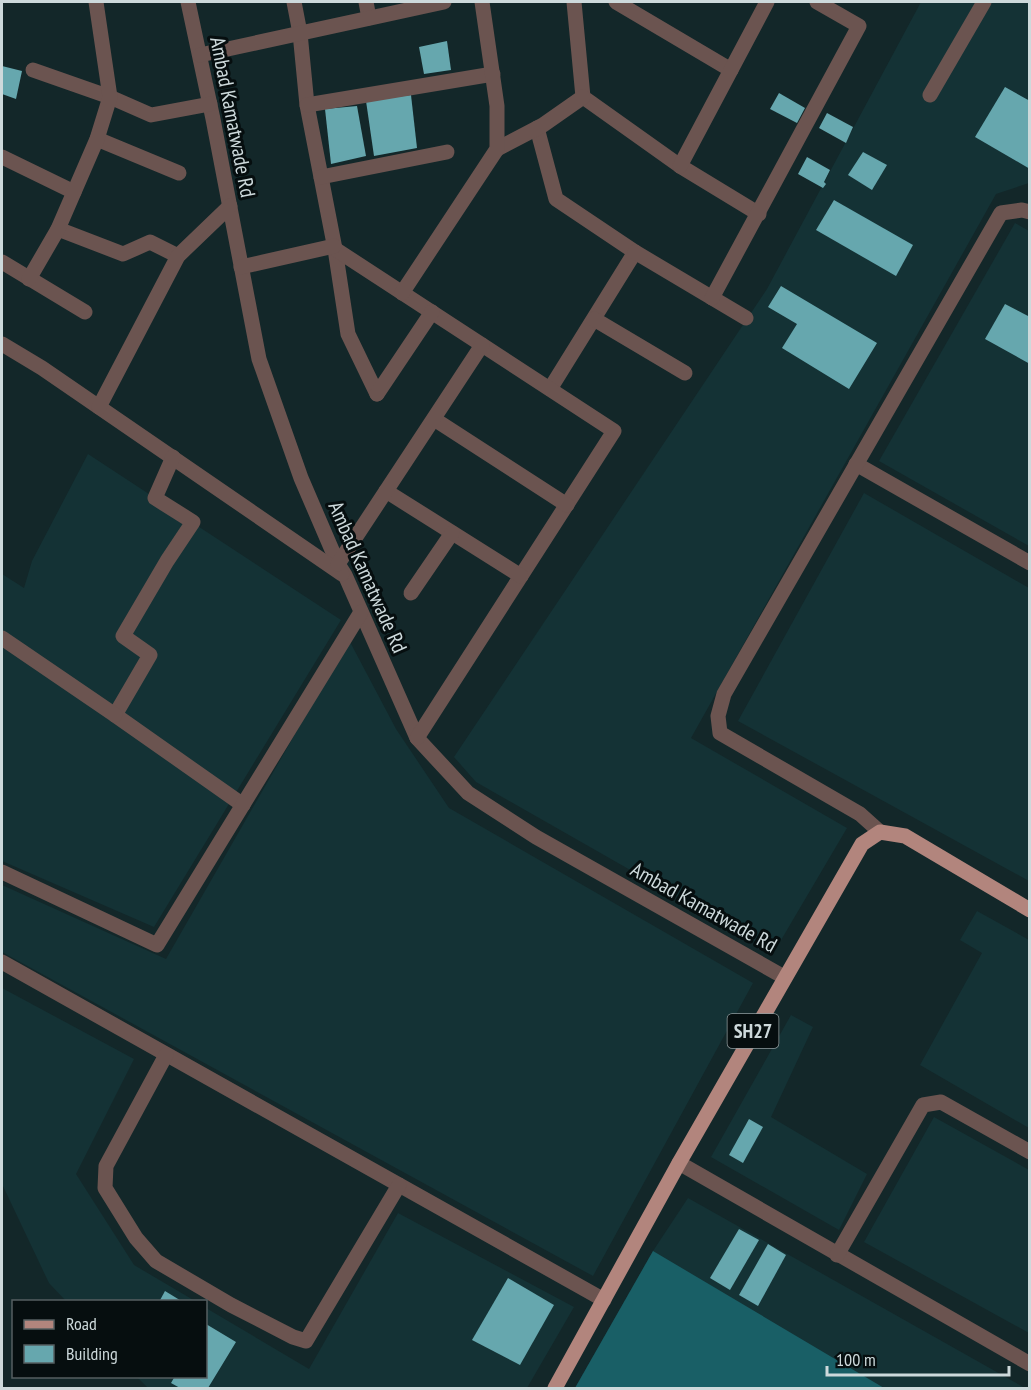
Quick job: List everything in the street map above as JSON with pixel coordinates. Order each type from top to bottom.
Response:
[{"type":"main road","points":[[880,832],[905,836],[1029,910]]},
{"type":"main road","name":"SH27","points":[[555,1389],[784,977],[862,844],[880,832]]},
{"type":"street","points":[[29,279],[58,228],[97,139],[110,97],[96,2]]},
{"type":"street","name":"Ambad Kamatwade Rd","points":[[188,2],[259,360],[301,478],[417,738],[468,793],[536,837],[784,977]]},
{"type":"street","points":[[294,2],[300,33],[307,105],[335,248],[348,334],[377,394],[432,312]]},
{"type":"street","points":[[366,2],[369,18]]},
{"type":"street","points":[[200,55],[444,2]]},
{"type":"street","points":[[482,2],[497,106],[497,149]]},
{"type":"street","points":[[574,2],[583,97],[680,166],[759,214]]},
{"type":"street","points":[[616,2],[731,70]]},
{"type":"street","points":[[680,166],[767,2]]},
{"type":"street","points":[[712,298],[859,26],[817,2]]},
{"type":"street","points":[[930,95],[984,2]]},
{"type":"street","points":[[33,70],[110,97],[151,115],[210,104]]},
{"type":"street","points":[[307,105],[493,74]]},
{"type":"street","points":[[402,293],[497,149],[537,128],[583,97]]},
{"type":"street","points":[[537,128],[556,199],[635,252],[746,318]]},
{"type":"street","points":[[97,139],[179,173]]},
{"type":"street","points":[[321,177],[447,152]]},
{"type":"street","points":[[2,157],[74,192]]},
{"type":"street","points":[[99,407],[178,256],[230,206]]},
{"type":"street","points":[[880,832],[860,814],[720,733],[718,716],[724,694],[1001,213],[1022,210],[1029,212]]},
{"type":"street","points":[[58,228],[123,254],[150,242],[178,256]]},
{"type":"street","points":[[242,267],[335,248],[614,431],[417,738]]},
{"type":"street","points":[[550,389],[635,252]]},
{"type":"street","points":[[2,262],[85,312]]},
{"type":"street","points":[[594,319],[685,373]]},
{"type":"street","points":[[2,344],[341,570],[386,491],[482,345]]},
{"type":"street","points":[[434,419],[567,505]]},
{"type":"street","points":[[116,715],[150,655],[123,636],[193,522],[155,498],[173,457]]},
{"type":"street","points":[[856,465],[1029,563]]},
{"type":"street","points":[[386,491],[521,576]]},
{"type":"street","points":[[411,593],[452,533]]},
{"type":"street","points":[[2,872],[157,945],[361,612]]},
{"type":"street","points":[[2,638],[243,805]]},
{"type":"street","points":[[2,962],[604,1300]]},
{"type":"street","points":[[166,1055],[106,1166],[105,1188],[136,1238],[156,1261],[231,1305],[293,1337],[306,1341],[399,1185]]},
{"type":"street","points":[[837,1254],[923,1105],[941,1102],[1029,1152]]},
{"type":"street","points":[[679,1163],[1029,1364]]},
{"type":"shaded area","points":[[921,2],[1029,2],[1029,183],[996,194],[691,738],[847,828],[774,952],[476,782],[454,757],[767,289]]},
{"type":"shaded area","points":[[1015,223],[1029,231],[1029,546],[879,461]]},
{"type":"shaded area","points":[[88,454],[341,620],[154,927],[2,861],[2,574],[24,588],[32,561]]},
{"type":"shaded area","points":[[864,493],[1029,588],[1029,881],[738,721]]},
{"type":"shaded area","points":[[349,640],[396,729],[449,808],[753,983],[593,1276],[2,952],[2,885],[166,959]]},
{"type":"shaded area","points":[[977,911],[1029,940],[1029,1128],[920,1065],[982,953],[960,940]]},
{"type":"shaded area","points":[[2,988],[134,1059],[76,1174],[134,1265],[193,1300],[65,1300],[49,1283],[2,1184]]},
{"type":"shaded area","points":[[791,1015],[813,1027],[771,1117],[867,1174],[839,1230],[711,1157]]},
{"type":"shaded area","points":[[934,1117],[1029,1170],[1029,1333],[864,1242]]},
{"type":"shaded area","points":[[688,1198],[1025,1388],[575,1388],[653,1251]]},
{"type":"shaded area","points":[[398,1213],[574,1307],[527,1388],[148,1388],[138,1378],[207,1378],[207,1309],[309,1369]]},
{"type":"shaded area","points":[[653,1251],[884,1388],[575,1388]]},
{"type":"building","points":[[447,41],[451,70],[424,74],[419,47]]},
{"type":"building","points":[[2,66],[22,71],[16,99],[2,94]]},
{"type":"building","points":[[1005,87],[1030,101],[1030,169],[975,137]]},
{"type":"building","points":[[779,93],[805,108],[797,123],[770,109]]},
{"type":"building","points":[[411,95],[417,148],[374,156],[366,101]]},
{"type":"building","points":[[357,106],[366,156],[331,164],[325,109]]},
{"type":"building","points":[[827,113],[853,127],[846,143],[819,128]]},
{"type":"building","points":[[863,152],[887,165],[872,190],[848,175]]},
{"type":"building","points":[[807,157],[830,170],[823,188],[798,174]]},
{"type":"building","points":[[834,200],[913,245],[896,276],[816,230]]},
{"type":"building","points":[[781,286],[877,343],[849,389],[782,348],[797,324],[768,307]]},
{"type":"building","points":[[1005,304],[1030,317],[1030,364],[985,339]]},
{"type":"building","points":[[749,1119],[763,1127],[743,1163],[729,1155]]},
{"type":"building","points":[[739,1229],[759,1240],[730,1290],[710,1278]]},
{"type":"building","points":[[768,1244],[786,1255],[758,1306],[739,1295]]},
{"type":"building","points":[[508,1278],[554,1305],[520,1365],[472,1340]]},
{"type":"building","points":[[165,1291],[180,1300],[160,1300]]},
{"type":"building","points":[[207,1325],[236,1342],[208,1388],[180,1388],[171,1383],[174,1378],[207,1378]]}]
